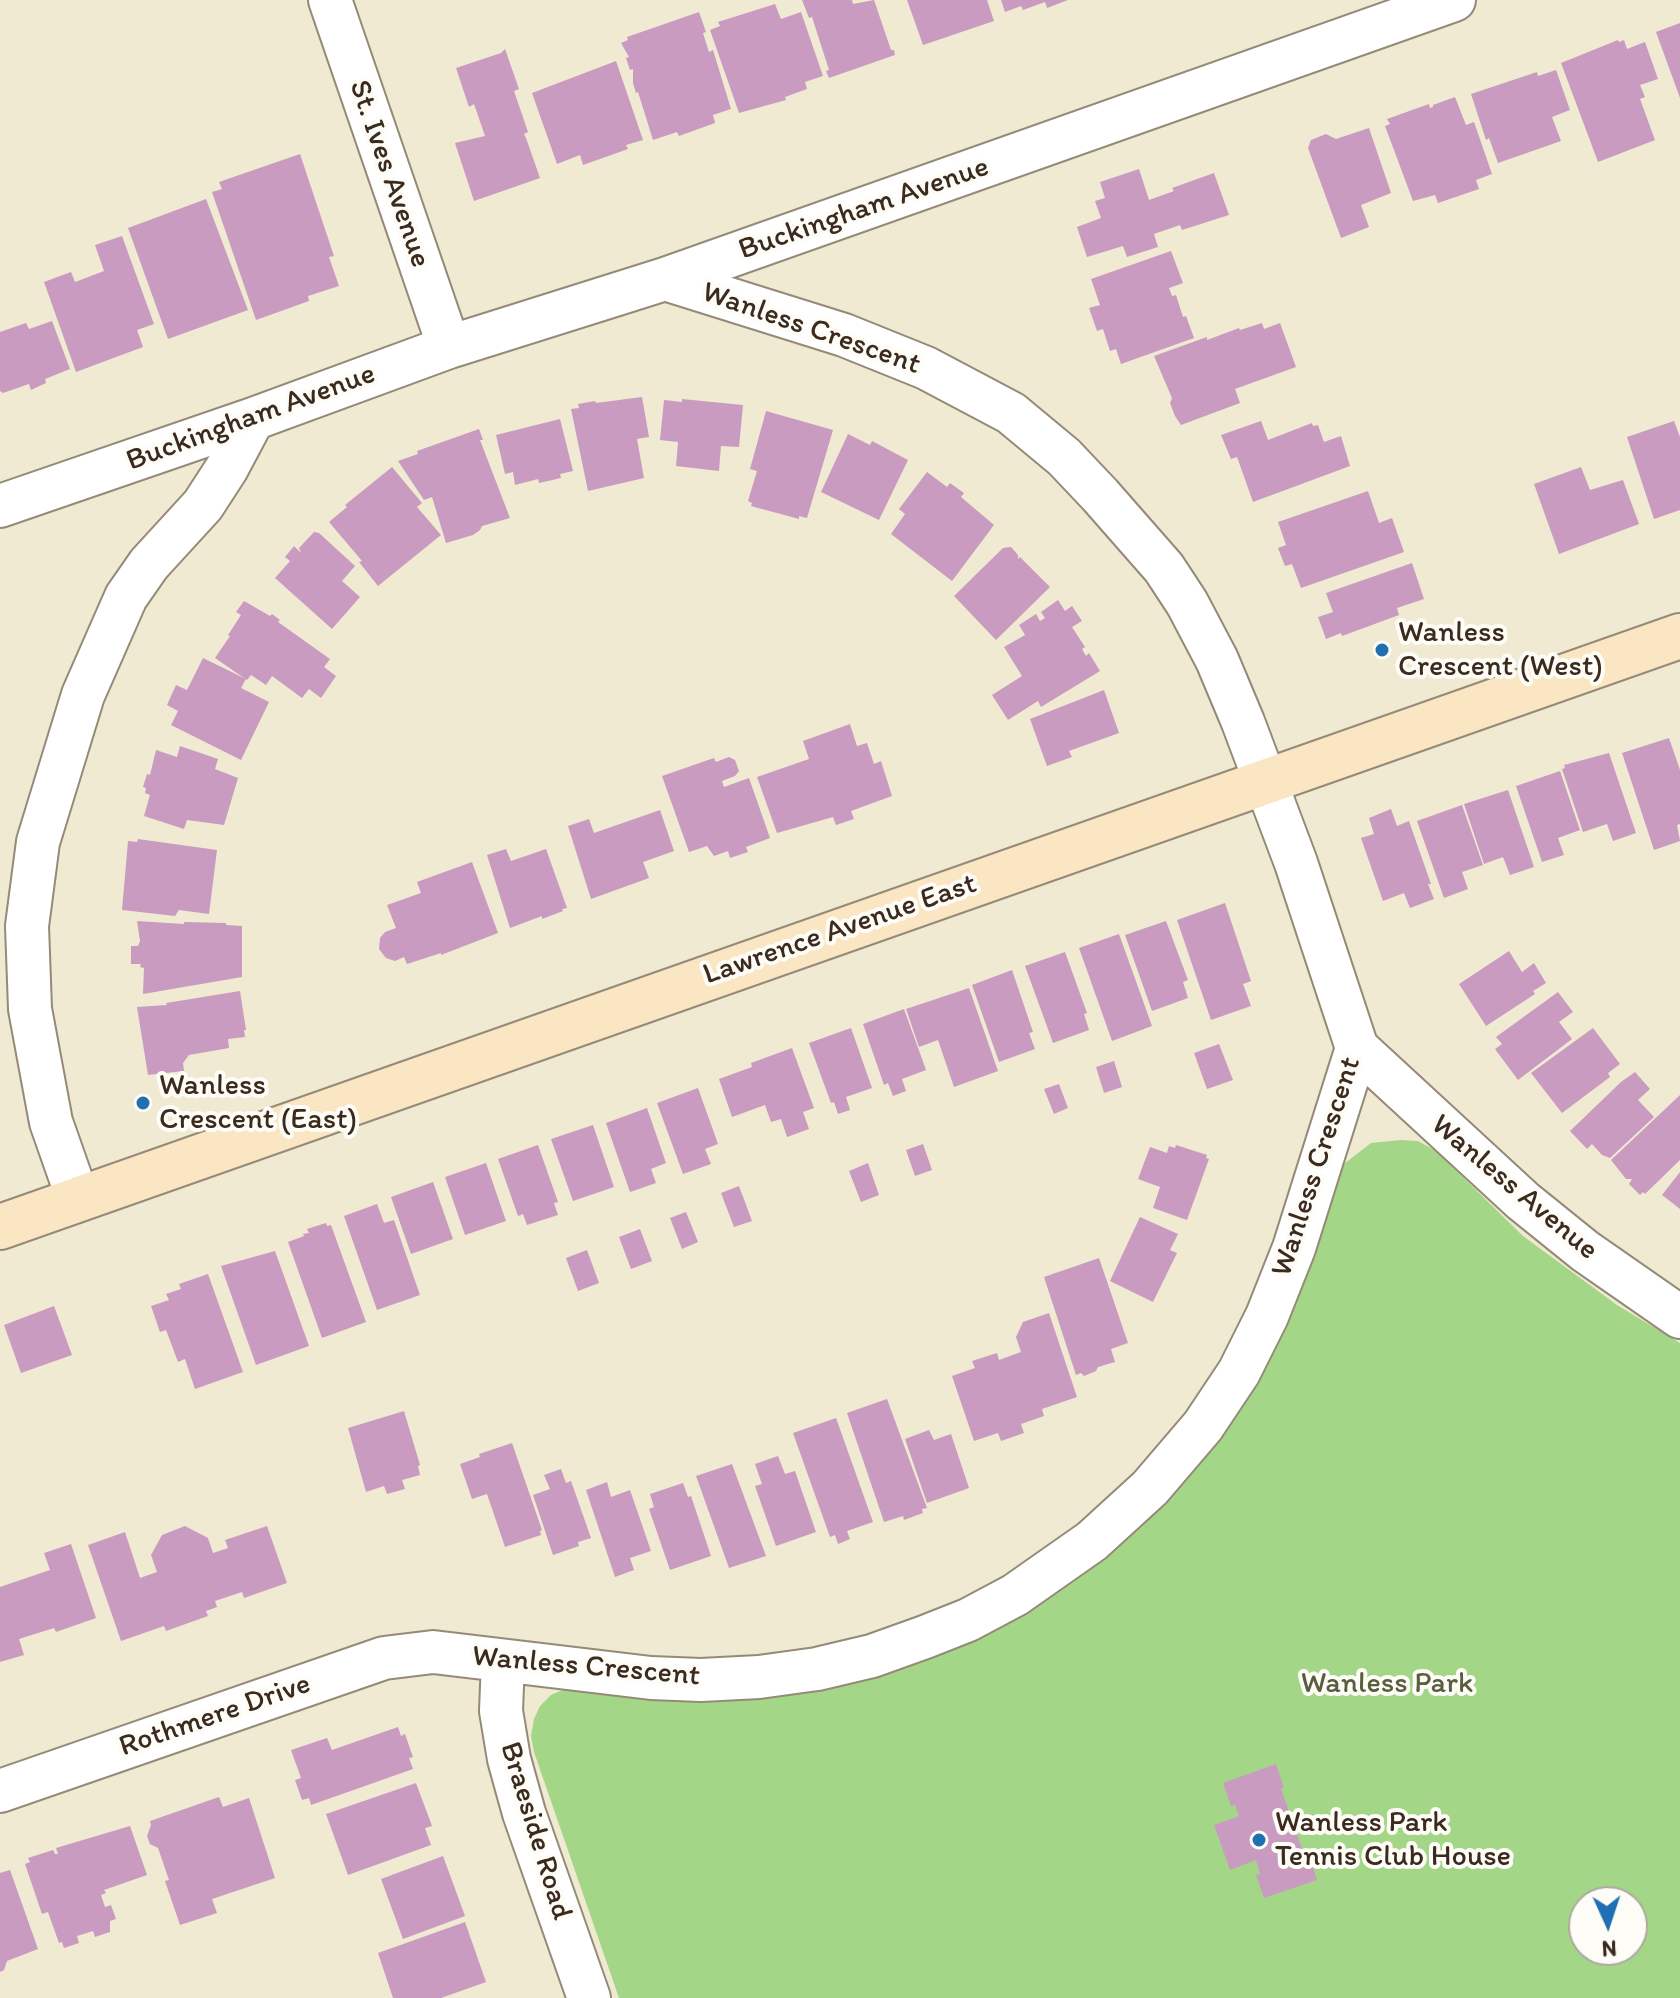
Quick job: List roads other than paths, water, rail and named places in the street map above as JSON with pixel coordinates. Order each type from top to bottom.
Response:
[{"type":"main road","name":"Lawrence Avenue East","points":[[0,1227],[1680,636]]},
{"type":"street","name":"St. Ives Avenue","points":[[330,0],[449,347]]},
{"type":"street","name":"Buckingham Avenue","points":[[0,506],[253,419],[449,347],[665,279],[1454,0]]},
{"type":"street","name":"Wanless Crescent","points":[[433,1652],[651,1678],[701,1680],[759,1677],[817,1669],[872,1656],[968,1620],[1015,1595],[1092,1541],[1150,1488],[1203,1426],[1239,1372],[1267,1316],[1294,1248],[1357,1048],[1296,863],[1217,660],[1187,603],[1164,568],[1130,527],[1064,457],[1011,413],[926,368],[844,335],[665,279]]},
{"type":"street","points":[[78,1199],[51,1122],[30,1009],[27,926],[38,842],[83,695],[126,597],[149,564],[203,505],[253,419]]},
{"type":"street","name":"Wanless Avenue","points":[[1357,1048],[1523,1201],[1585,1251],[1680,1317]]},
{"type":"street","name":"Rothmere Drive","points":[[0,1791],[384,1658],[433,1652]]},
{"type":"street","name":"Braeside Road","points":[[503,1661],[501,1711],[509,1759],[524,1813],[589,1998]]},
{"type":"place","name":"Wanless Crescent (West)","points":[[1382,650]]},
{"type":"place","name":"Wanless Crescent (East)","points":[[143,1103]]},
{"type":"place","name":"Wanless Park Tennis Club House","points":[[1259,1840]]},
{"type":"park label","name":"Wanless Park","points":[[1387,1684]]}]
